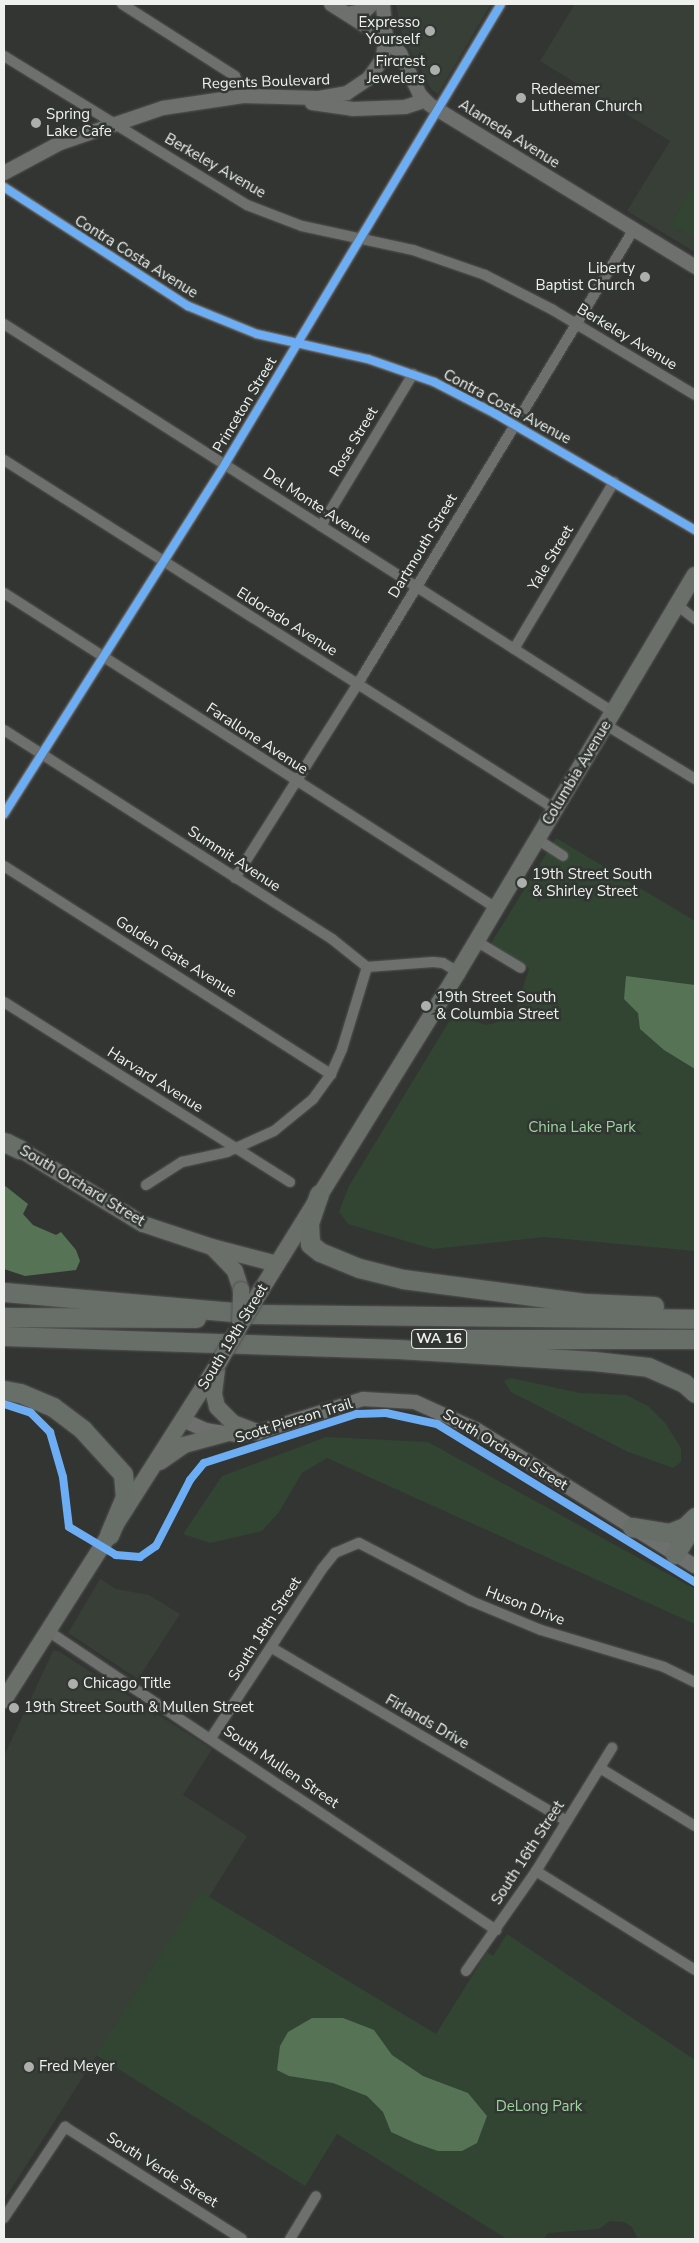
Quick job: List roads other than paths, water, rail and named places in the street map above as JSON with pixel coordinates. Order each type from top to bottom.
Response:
[{"type":"highway","points":[[319,1194],[309,1223],[310,1244],[320,1252],[359,1268],[403,1279],[586,1303],[695,1308]]},
{"type":"highway","points":[[4,1292],[287,1315]]},
{"type":"highway","name":"WA 16","points":[[4,1317],[160,1320],[287,1315],[695,1319]]},
{"type":"highway","name":"WA 16","points":[[4,1336],[183,1341],[695,1339]]},
{"type":"highway","points":[[183,1341],[398,1350],[603,1362],[648,1367],[684,1383],[695,1392]]},
{"type":"highway","points":[[4,1390],[20,1393],[53,1407],[83,1430],[123,1474],[125,1496],[110,1535]]},
{"type":"highway","points":[[632,1527],[669,1533],[685,1527],[695,1517]]},
{"type":"highway","points":[[676,1554],[695,1522]]},
{"type":"main road","points":[[277,96],[353,109],[405,107],[424,101],[404,58],[386,39],[331,4]]},
{"type":"main road","points":[[347,14],[366,10],[372,4]]},
{"type":"main road","name":"Regents Boulevard","points":[[4,173],[60,143],[111,123],[187,102],[243,96],[325,98],[354,89],[368,79],[382,60],[386,39],[383,4]]},
{"type":"main road","name":"Alameda Avenue","points":[[424,101],[695,267]]},
{"type":"main road","name":"Columbia Avenue","points":[[458,972],[695,575]]},
{"type":"main road","name":"South 19th Street","points":[[4,1700],[216,1369],[240,1324],[319,1194],[458,972]]},
{"type":"main road","name":"South Orchard Street","points":[[9,1143],[129,1217],[212,1247],[277,1264]]},
{"type":"main road","points":[[212,1247],[235,1271],[240,1290],[240,1324]]},
{"type":"main road","points":[[216,1369],[217,1407],[232,1423],[257,1432]]},
{"type":"main road","name":"South Orchard Street","points":[[183,1420],[198,1428],[225,1434],[257,1432],[363,1399],[415,1402],[477,1430],[695,1566]]},
{"type":"main road","points":[[152,1468],[184,1445],[225,1434]]},
{"type":"street","points":[[122,4],[235,76],[243,96]]},
{"type":"street","name":"Princeton Street","points":[[4,814],[225,464],[501,4]]},
{"type":"street","name":"Berkeley Avenue","points":[[4,56],[247,205],[302,226],[413,250],[461,266],[531,298],[695,395]]},
{"type":"street","name":"Contra Costa Avenue","points":[[4,186],[188,306],[239,328],[368,359],[413,374],[474,402],[695,530]]},
{"type":"street","name":"Dartmouth Street","points":[[235,878],[357,685],[513,424],[634,229]]},
{"type":"street","name":"Del Monte Avenue","points":[[4,324],[514,649],[695,779]]},
{"type":"street","name":"Rose Street","points":[[321,526],[413,374]]},
{"type":"street","name":"Eldorado Avenue","points":[[4,460],[555,809]]},
{"type":"street","name":"Yale Street","points":[[514,649],[614,482]]},
{"type":"street","name":"Farallone Avenue","points":[[4,593],[295,782],[496,908]]},
{"type":"street","points":[[677,605],[695,619]]},
{"type":"street","name":"Summit Avenue","points":[[4,730],[339,944],[367,967]]},
{"type":"street","points":[[537,839],[563,856]]},
{"type":"street","name":"Golden Gate Avenue","points":[[4,866],[331,1074]]},
{"type":"street","points":[[476,941],[522,968]]},
{"type":"street","points":[[146,1185],[182,1162],[234,1148],[274,1131],[313,1099],[331,1074],[347,1034],[367,967],[433,962],[443,963],[458,972]]},
{"type":"street","name":"Harvard Avenue","points":[[4,1002],[290,1182]]},
{"type":"street","name":"Huson Drive","points":[[352,1544],[359,1543],[373,1548],[447,1591],[541,1630],[664,1667],[695,1682]]},
{"type":"street","name":"South 18th Street","points":[[211,1738],[272,1648],[322,1569],[335,1553],[352,1544]]},
{"type":"street","name":"South Mullen Street","points":[[48,1631],[496,1930]]},
{"type":"street","name":"Firlands Drive","points":[[272,1648],[567,1821]]},
{"type":"street","name":"South 16th Street","points":[[466,1971],[536,1870],[612,1748]]},
{"type":"street","points":[[600,1768],[695,1826]]},
{"type":"street","points":[[536,1870],[695,1970]]},
{"type":"street","name":"South Verde Street","points":[[4,2218],[65,2126],[242,2239]]},
{"type":"street","points":[[290,2239],[316,2196]]},
{"type":"place","name":"Expresso Yourself","points":[[430,31]]},
{"type":"place","name":"Fircrest Jewelers","points":[[435,70]]},
{"type":"place","name":"Redeemer Lutheran Church","points":[[521,98]]},
{"type":"place","name":"Spring Lake Cafe","points":[[36,123]]},
{"type":"place","name":"Liberty Baptist Church","points":[[645,277]]},
{"type":"place","name":"19th Street South & Shirley Street","points":[[522,883]]},
{"type":"place","name":"19th Street South & Columbia Street","points":[[426,1006]]},
{"type":"place","name":"Chicago Title","points":[[73,1684]]},
{"type":"place","name":"19th Street South & Mullen Street","points":[[14,1708]]},
{"type":"place","name":"Fred Meyer","points":[[29,2067]]},
{"type":"park label","name":"China Lake Park","points":[[582,1128]]},
{"type":"park label","name":"DeLong Park","points":[[539,2107]]}]
